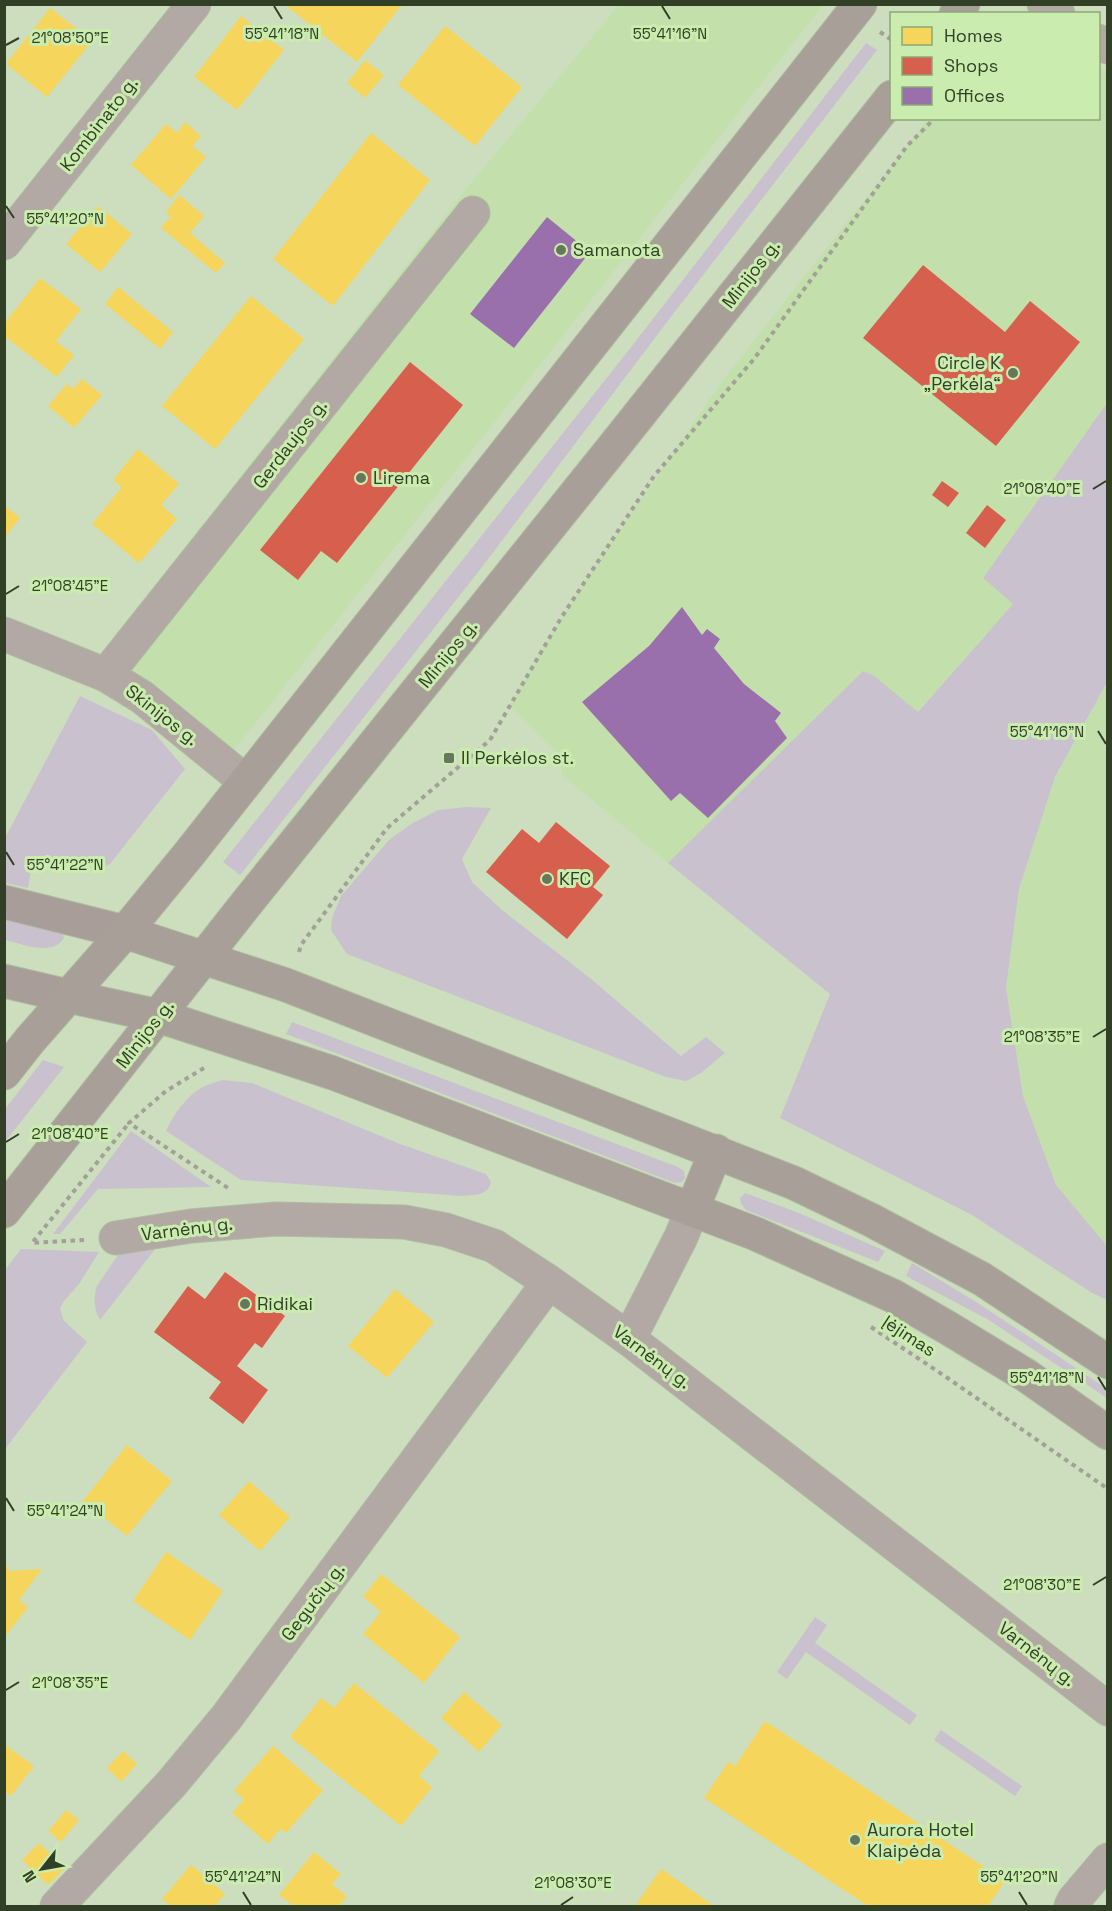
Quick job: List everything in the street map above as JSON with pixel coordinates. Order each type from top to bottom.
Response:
[{"type":"main road","points":[[4,1073],[189,854],[860,4]]},
{"type":"main road","name":"Minijos g.","points":[[4,1211],[204,957],[890,99]]},
{"type":"main road","points":[[4,902],[125,932],[286,985],[794,1183],[861,1215],[982,1279],[1107,1362]]},
{"type":"main road","points":[[4,981],[159,1016],[333,1073],[756,1234],[893,1296],[1027,1377],[1107,1433]]},
{"type":"main road","points":[[693,1210],[716,1151]]},
{"type":"street","name":"Kombinato g.","points":[[4,243],[194,4]]},
{"type":"street","name":"Gerdaujos g.","points":[[106,675],[473,213]]},
{"type":"street","name":"Skinijos g.","points":[[4,633],[106,675],[142,696],[245,781]]},
{"type":"street","points":[[629,1339],[693,1210]]},
{"type":"street","name":"Varnėnų g.","points":[[116,1238],[191,1226],[276,1219],[404,1222],[446,1230],[494,1246],[629,1339],[1107,1709]]},
{"type":"street","name":"Gegučių g.","points":[[57,1906],[172,1783],[226,1718],[549,1282]]},
{"type":"street","points":[[1071,1906],[1107,1860]]},
{"type":"path","points":[[286,985],[301,945],[387,828],[490,740],[561,618],[654,476],[754,359],[907,146],[933,120]]},
{"type":"path","points":[[116,1238],[32,1243],[129,1123],[166,1091],[209,1066]]},
{"type":"path","points":[[129,1123],[276,1219]]},
{"type":"path","name":"Įėjimas","points":[[870,1327],[949,1379],[1107,1490]]},
{"type":"shaded area","points":[[619,5],[823,5],[234,750],[161,689],[100,655],[471,183]]},
{"type":"shaded area","points":[[866,43],[877,50],[482,567],[240,875],[223,862],[632,346]]},
{"type":"shaded area","points":[[1100,68],[1107,73],[1107,403],[983,578],[1014,603],[917,712],[873,675],[863,671],[668,863],[562,775],[561,757],[510,706],[583,585],[723,380],[927,120],[1100,120]]},
{"type":"shaded area","points":[[1107,403],[1107,682],[1055,777],[1019,889],[1006,988],[1023,1096],[1056,1185],[1107,1246],[1107,1300],[1092,1293],[972,1215],[780,1118],[830,994],[668,863],[863,671],[873,675],[918,712],[1013,604],[983,578]]},
{"type":"shaded area","points":[[1107,682],[1107,1246],[1056,1185],[1023,1096],[1006,988],[1019,889],[1055,777]]},
{"type":"shaded area","points":[[80,696],[152,730],[185,769],[110,864],[102,868],[33,857],[28,888],[5,883],[5,838]]},
{"type":"shaded area","points":[[466,807],[491,808],[462,859],[472,882],[502,910],[590,978],[681,1056],[706,1037],[725,1053],[701,1073],[686,1081],[666,1077],[347,954],[331,930],[332,918],[341,896],[390,839],[413,823],[438,810]]},
{"type":"shaded area","points":[[5,918],[62,931],[64,938],[59,944],[45,948],[5,940]]},
{"type":"shaded area","points":[[292,1022],[678,1167],[684,1171],[685,1178],[682,1182],[675,1183],[286,1034]]},
{"type":"shaded area","points":[[43,1060],[64,1067],[5,1142],[5,1109]]},
{"type":"shaded area","points":[[222,1080],[252,1083],[400,1144],[486,1174],[491,1182],[487,1190],[480,1194],[462,1196],[241,1180],[166,1131],[177,1112],[191,1095],[203,1087]]},
{"type":"shaded area","points":[[131,1131],[211,1187],[98,1189],[60,1234],[53,1234]]},
{"type":"shaded area","points":[[745,1193],[799,1213],[885,1251],[878,1262],[746,1210],[740,1198]]},
{"type":"shaded area","points":[[156,1248],[100,1320],[95,1303],[97,1286],[122,1249]]},
{"type":"shaded area","points":[[21,1249],[99,1252],[60,1309],[64,1321],[87,1342],[5,1449],[5,1270]]},
{"type":"shaded area","points":[[912,1263],[981,1305],[1107,1389],[1107,1398],[987,1319],[906,1276]]},
{"type":"shaded area","points":[[815,1617],[827,1625],[815,1643],[917,1715],[910,1725],[806,1652],[787,1679],[777,1672]]},
{"type":"shaded area","points":[[941,1730],[1022,1786],[1015,1796],[934,1740]]},
{"type":"building: Homes","points":[[284,4],[399,4],[401,6],[357,62]]},
{"type":"building: Homes","points":[[50,8],[92,41],[47,97],[6,64]]},
{"type":"building: Homes","points":[[241,16],[284,50],[237,110],[194,77]]},
{"type":"building: Homes","points":[[445,26],[522,87],[475,146],[398,85]]},
{"type":"building: Homes","points":[[365,60],[384,75],[365,98],[347,83]]},
{"type":"building: Homes","points":[[185,122],[201,136],[192,146],[206,157],[171,199],[131,165],[166,124],[177,133]]},
{"type":"building: Homes","points":[[371,133],[430,180],[333,306],[273,259]]},
{"type":"building: Homes","points":[[179,195],[204,216],[190,233],[225,263],[216,273],[161,228],[171,216],[166,212]]},
{"type":"building: Homes","points":[[98,206],[132,234],[100,272],[66,244]]},
{"type":"building: Homes","points":[[40,278],[81,309],[56,341],[74,355],[57,377],[4,336],[4,324]]},
{"type":"building: Homes","points":[[118,287],[173,332],[160,349],[105,304]]},
{"type":"building: Homes","points":[[251,296],[304,339],[215,449],[162,406]]},
{"type":"building: Homes","points":[[82,379],[102,395],[74,428],[48,406],[67,384],[73,389]]},
{"type":"building: Homes","points":[[138,449],[179,484],[161,505],[177,519],[139,563],[92,524],[122,487],[113,480]]},
{"type":"building: Homes","points":[[4,505],[20,518],[4,538]]},
{"type":"building: Homes","points":[[395,1289],[434,1322],[387,1378],[348,1346]]},
{"type":"building: Homes","points":[[127,1445],[172,1481],[127,1536],[83,1501]]},
{"type":"building: Homes","points":[[249,1481],[290,1517],[260,1551],[219,1515]]},
{"type":"building: Homes","points":[[166,1552],[223,1591],[190,1640],[133,1601]]},
{"type":"building: Homes","points":[[4,1562],[9,1571],[42,1569],[19,1600],[28,1607],[4,1638]]},
{"type":"building: Homes","points":[[381,1574],[460,1637],[424,1683],[363,1634],[381,1612],[363,1597]]},
{"type":"building: Homes","points":[[354,1683],[439,1751],[419,1776],[432,1787],[401,1826],[290,1737],[321,1698],[334,1708]]},
{"type":"building: Homes","points":[[464,1692],[502,1725],[479,1752],[441,1718]]},
{"type":"building: Homes","name":"Aurora Hotel Klaipėda","points":[[765,1721],[1005,1881],[988,1906],[868,1906],[704,1798],[728,1762],[735,1766]]},
{"type":"building: Homes","points":[[4,1744],[34,1766],[11,1796],[4,1791]]},
{"type":"building: Homes","points":[[273,1746],[323,1790],[286,1833],[280,1829],[268,1844],[232,1813],[244,1799],[234,1791]]},
{"type":"building: Homes","points":[[123,1751],[137,1764],[121,1782],[107,1768]]},
{"type":"building: Homes","points":[[66,1810],[79,1820],[61,1842],[48,1831]]},
{"type":"building: Homes","points":[[39,1843],[65,1868],[48,1885],[22,1860]]},
{"type":"building: Homes","points":[[314,1852],[341,1874],[332,1884],[347,1897],[339,1906],[294,1906],[279,1895]]},
{"type":"building: Homes","points":[[191,1865],[225,1894],[214,1906],[171,1906],[162,1899]]},
{"type":"building: Homes","points":[[661,1869],[714,1906],[635,1906]]},
{"type":"building: Shops","points":[[923,265],[1005,332],[1030,301],[1080,342],[996,446],[863,338]]},
{"type":"building: Shops","name":"Lirema","points":[[410,362],[463,405],[337,563],[321,551],[298,580],[260,550]]},
{"type":"building: Shops","points":[[942,481],[959,493],[948,507],[932,495]]},
{"type":"building: Shops","points":[[987,505],[1006,520],[985,548],[966,533]]},
{"type":"building: Shops","name":"KFC","points":[[556,822],[610,866],[593,887],[603,895],[567,939],[486,872],[522,829],[539,843]]},
{"type":"building: Shops","points":[[225,1272],[285,1316],[262,1348],[255,1343],[237,1366],[268,1390],[243,1424],[209,1398],[221,1382],[154,1332],[188,1286],[205,1299]]},
{"type":"building: Offices","points":[[547,217],[590,252],[514,348],[470,314]]},
{"type":"building: Offices","points":[[682,607],[702,635],[707,629],[720,639],[714,648],[744,684],[781,713],[775,721],[787,738],[708,818],[680,793],[671,801],[582,702],[649,646]]},
{"type":"place","name":"Samanota","points":[[561,250]]},
{"type":"place","name":"Circle K „Perkėla“","points":[[1013,373]]},
{"type":"place","name":"Lirema","points":[[361,478]]},
{"type":"place","name":"II Perkėlos st.","points":[[449,758]]},
{"type":"place","name":"KFC","points":[[547,879]]},
{"type":"place","name":"Ridikai","points":[[245,1304]]},
{"type":"place","name":"Aurora Hotel Klaipėda","points":[[855,1840]]}]
